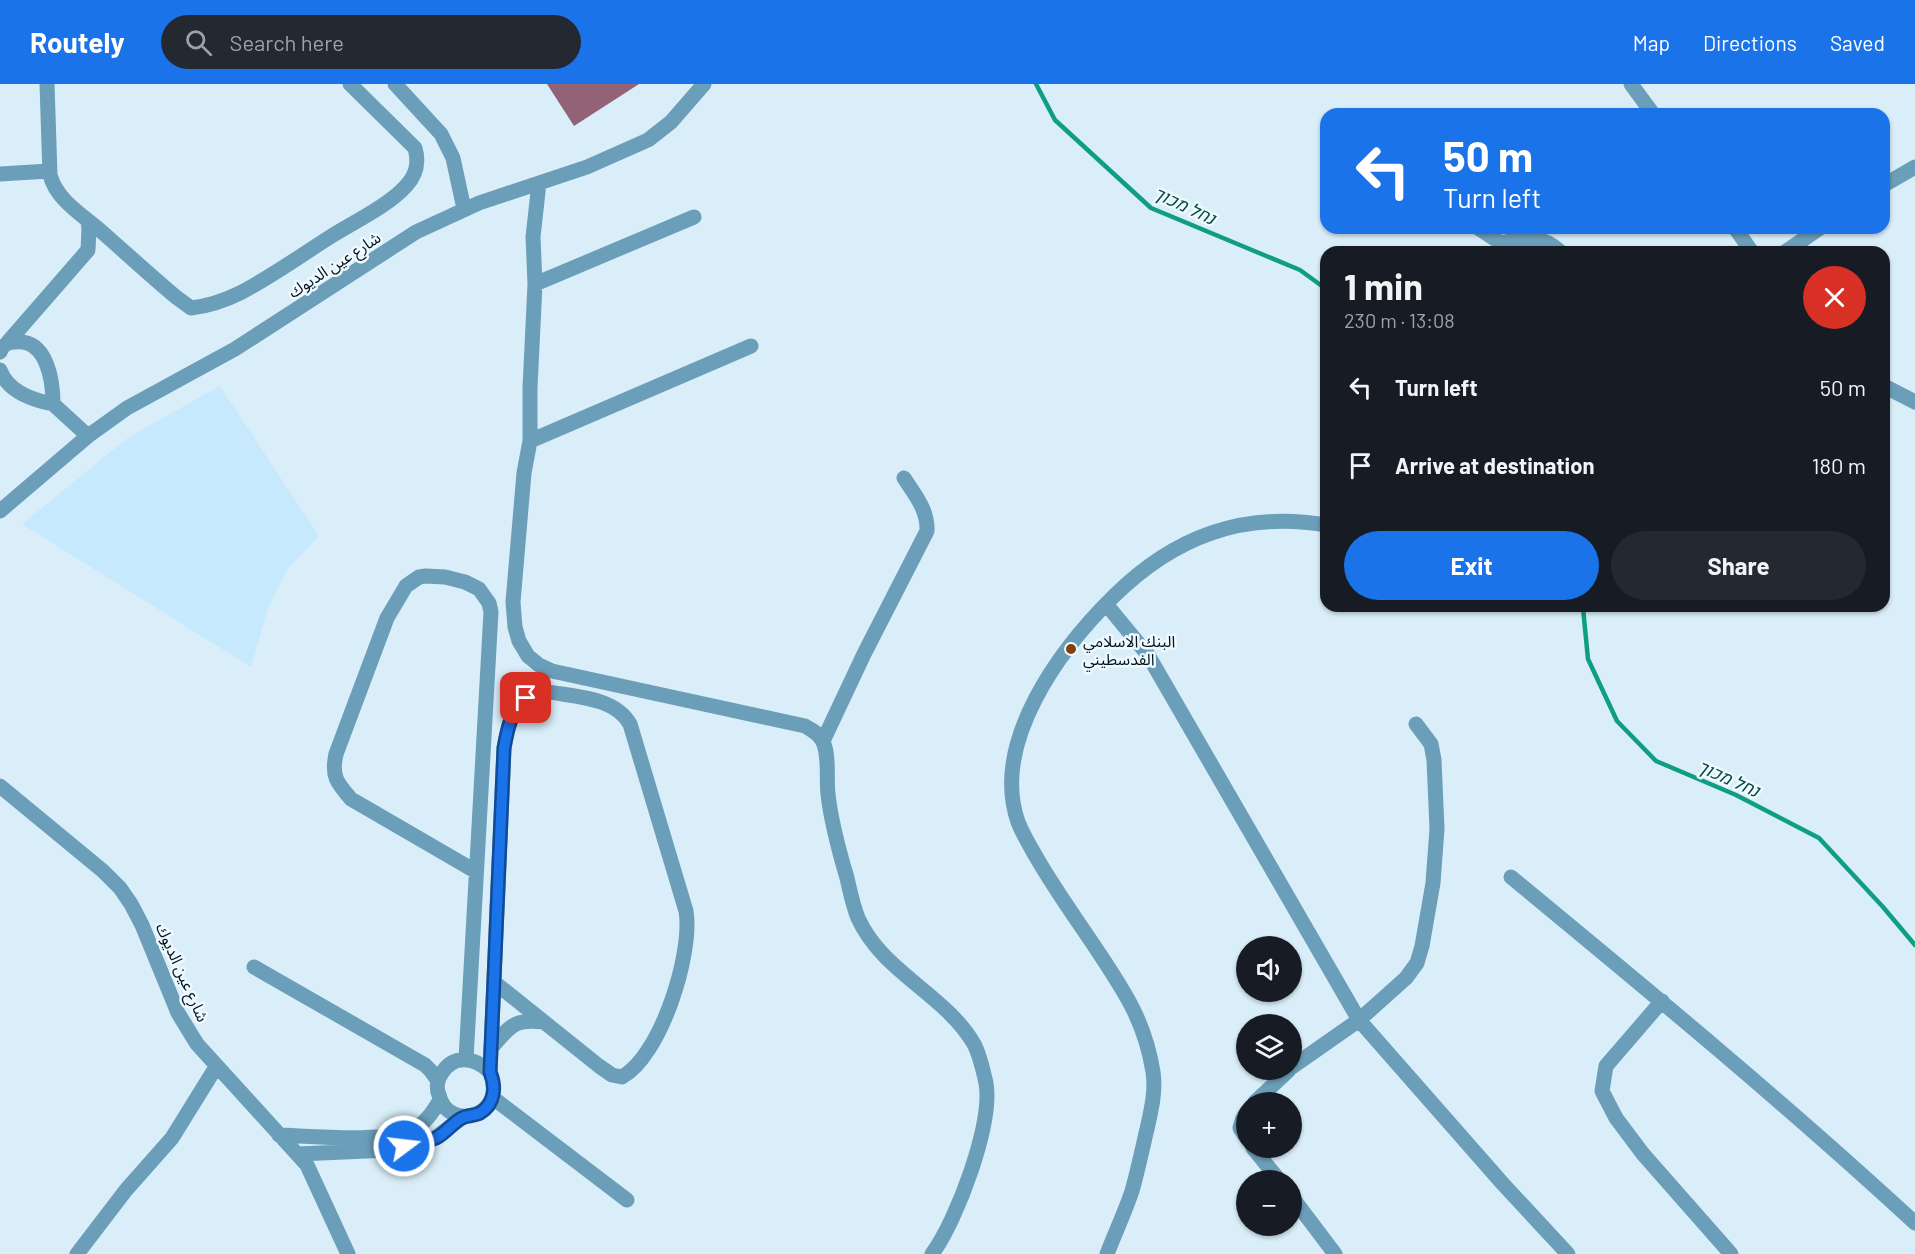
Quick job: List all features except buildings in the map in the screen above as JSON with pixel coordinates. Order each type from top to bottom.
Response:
[{"type":"street","points":[[47,84],[52,185],[88,221],[191,308],[224,300],[242,292],[386,202],[406,186],[417,169],[418,159],[415,148],[350,84]]},
{"type":"street","points":[[395,84],[441,134],[453,158],[464,209]]},
{"type":"street","name":"شارع عين الديوك","points":[[0,511],[88,436],[127,408],[235,349],[416,232],[464,209],[587,167],[648,140],[671,122],[704,84]]},
{"type":"street","points":[[1631,84],[1649,108]]},
{"type":"street","points":[[1890,182],[1915,167]]},
{"type":"street","points":[[0,174],[50,171]]},
{"type":"street","points":[[539,183],[533,237],[535,284],[530,441],[524,473],[513,602],[515,627],[519,641],[528,656],[538,665],[552,671],[805,726],[823,741],[832,823],[857,914],[866,935],[903,974],[959,1023],[975,1045],[982,1067],[987,1101],[986,1118],[972,1167],[953,1215],[932,1254]]},
{"type":"street","points":[[535,284],[694,217]]},
{"type":"street","points":[[88,221],[88,250]]},
{"type":"street","points":[[1487,234],[1501,243],[1523,237],[1536,238],[1554,246]]},
{"type":"street","points":[[1794,246],[1811,234]]},
{"type":"street","points":[[4,347],[88,250],[106,245],[117,245]]},
{"type":"street","points":[[30,344],[34,312]]},
{"type":"street","points":[[4,347],[20,341],[30,344],[39,352],[52,376],[53,404]]},
{"type":"street","points":[[530,441],[752,346]]},
{"type":"street","points":[[2,378],[21,393],[38,401],[53,404],[88,436]]},
{"type":"street","points":[[1890,389],[1915,402]]},
{"type":"street","points":[[823,741],[864,654],[927,531],[928,518],[903,478]]},
{"type":"street","points":[[1107,1254],[1134,1183],[1152,1105],[1153,1074],[1146,1038],[1133,1007],[1046,874],[1023,834],[1014,810],[1015,751],[1033,705],[1062,657],[1106,604],[1130,580],[1150,565],[1173,549],[1203,534],[1263,523],[1289,521],[1320,524]]},
{"type":"street","points":[[466,1059],[491,612],[486,597],[472,585],[445,577],[418,577],[401,592],[387,618],[336,754],[333,768],[338,784],[351,799],[476,871]]},
{"type":"street","points":[[1106,604],[1148,655],[1359,1020],[1503,1184],[1568,1254]]},
{"type":"street","points":[[297,1154],[390,1150],[435,1138],[463,1117],[481,1112],[488,1106],[494,1089],[490,1072],[504,748],[508,724],[516,709],[526,698],[537,692],[544,691],[604,702],[625,715],[630,724],[686,911],[687,940],[678,982],[662,1026],[642,1060],[632,1072],[622,1077],[612,1075],[494,982]]},
{"type":"street","points":[[1302,1060],[1359,1020],[1406,978],[1417,963],[1433,883],[1437,795],[1431,744],[1416,724]]},
{"type":"street","name":"شارع عين الديوك","points":[[0,786],[103,871],[120,888],[142,925],[177,1013],[197,1044],[216,1067],[307,1165],[348,1254]]},
{"type":"street","points":[[1511,877],[1662,1001],[1829,1144],[1915,1223]]},
{"type":"street","points":[[254,967],[425,1065],[438,1082]]},
{"type":"street","points":[[1662,1001],[1606,1066],[1602,1091],[1616,1118],[1643,1154],[1731,1254]]},
{"type":"street","points":[[491,1048],[510,1026],[529,1020],[544,1022]]},
{"type":"street","points":[[463,1117],[454,1114],[440,1100],[437,1091],[442,1072],[448,1065],[466,1059],[475,1061],[490,1072]]},
{"type":"street","points":[[77,1254],[126,1190],[172,1138],[216,1067]]},
{"type":"street","points":[[1265,1092],[1278,1080]]},
{"type":"street","points":[[492,1098],[627,1200]]},
{"type":"street","points":[[279,1135],[349,1137],[398,1135],[427,1121],[440,1100]]},
{"type":"street","points":[[1261,1158],[1271,1170]]},
{"type":"street","points":[[1302,1210],[1335,1254]]},
{"type":"shaded area","points":[[220,386],[319,536],[288,568],[268,608],[251,667],[22,524],[129,437]]},
{"type":"waterway","name":"נחל מכוך","points":[[1036,84],[1055,120],[1151,208],[1300,270],[1320,285]]},
{"type":"waterway","name":"נחל מכוך","points":[[1583,612],[1588,659],[1617,721],[1656,761],[1736,795],[1819,838],[1915,945]]},
{"type":"place","name":"البنك الاسلامي الفدسطيني","points":[[1071,649]]},
{"type":"route","points":[[404,1146],[435,1138],[463,1117],[481,1112],[492,1098],[494,1089],[490,1072],[504,748],[508,724],[516,709],[526,698]]}]
